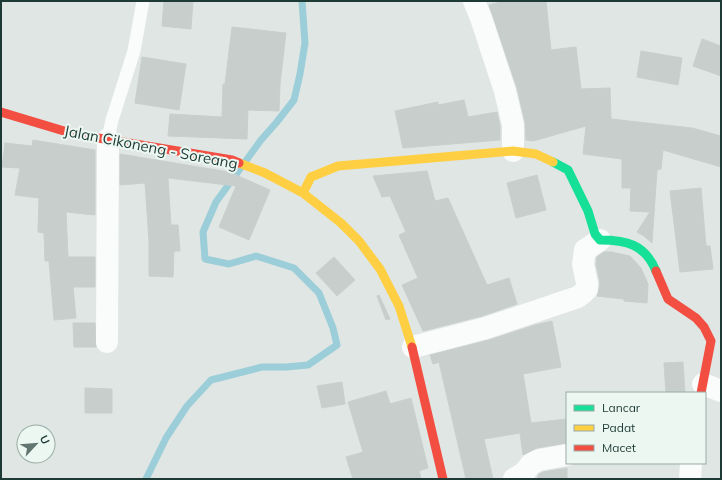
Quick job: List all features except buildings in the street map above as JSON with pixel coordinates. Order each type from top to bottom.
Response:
[{"type":"street","points":[[474,1],[505,91],[513,125],[513,151]]},
{"type":"street","name":"Jalan Cikoneng - Soreang","points":[[1,112],[10,116],[74,134],[232,160],[265,173],[303,193],[341,224],[354,237],[380,269],[399,306],[413,347],[443,479]]},
{"type":"street","points":[[107,342],[108,139]]},
{"type":"street","points":[[303,193],[311,177],[338,166],[513,151],[536,154],[568,170],[576,183],[585,204],[595,234],[600,240]]},
{"type":"street","points":[[413,347],[486,328],[552,306],[584,293],[587,289],[583,264],[585,250],[600,240],[613,240],[636,245],[652,261],[668,299],[684,309],[704,327],[710,341],[708,389]]},
{"type":"street","points":[[514,479],[524,473],[531,464],[539,460],[566,456]]},
{"type":"street","points":[[690,479],[691,464]]},
{"type":"lane","points":[[108,139],[112,120],[134,51],[143,1]]},
{"type":"waterway","points":[[146,479],[166,438],[187,406],[211,380],[262,367],[308,365],[337,345],[333,328],[319,293],[294,268],[256,256],[229,264],[205,259],[203,232],[216,202],[261,140],[294,100],[305,43],[302,1]]},
{"type":"traffic: fast","points":[[553,162],[568,170],[588,211],[595,234],[600,240],[618,241],[634,245],[640,249],[652,262],[656,271]]},
{"type":"traffic: slow","points":[[303,193],[311,177],[338,166],[513,151],[536,154],[553,162]]},
{"type":"traffic: slow","points":[[239,163],[265,173],[303,193],[341,223],[359,241],[380,269],[399,306],[412,347]]},
{"type":"traffic: jam","points":[[1,112],[74,134],[232,160],[239,163]]},
{"type":"traffic: jam","points":[[656,271],[668,299],[696,318],[704,327],[711,341],[701,392]]},
{"type":"traffic: jam","points":[[412,347],[443,479]]}]
